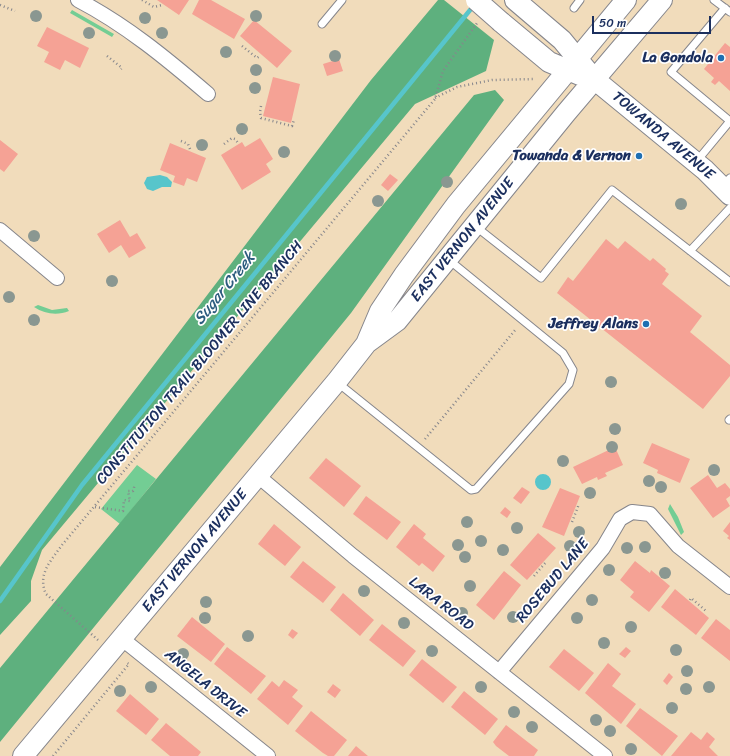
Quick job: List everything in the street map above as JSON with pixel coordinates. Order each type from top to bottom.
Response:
[{"type":"main road","points":[[476,0],[549,62],[573,65],[594,79]]},
{"type":"main road","name":"EAST VERNON AVENUE","points":[[23,756],[337,381],[366,344],[380,311],[456,205],[626,0]]},
{"type":"main road","name":"EAST VERNON AVENUE","points":[[366,344],[397,321],[594,79],[662,0]]},
{"type":"main road","points":[[516,1],[562,40],[573,65]]},
{"type":"main road","name":"TOWANDA AVENUE","points":[[594,79],[727,186]]},
{"type":"street","points":[[78,0],[108,17],[151,47],[208,94]]},
{"type":"street","points":[[0,230],[57,278]]},
{"type":"street","name":"LARA ROAD","points":[[258,476],[359,560],[605,756]]},
{"type":"street","name":"ROSEBUD LANE","points":[[499,672],[603,548],[620,519],[632,512],[650,514],[678,546],[730,587]]},
{"type":"street","name":"ANGELA DRIVE","points":[[122,638],[268,756]]},
{"type":"lane","points":[[322,24],[342,0]]},
{"type":"lane","points":[[574,8],[580,0]]},
{"type":"lane","points":[[696,162],[730,121],[671,72],[727,10],[714,0]]},
{"type":"lane","points":[[475,226],[541,278],[612,190],[730,282]]},
{"type":"lane","points":[[690,251],[730,208]]},
{"type":"lane","points":[[337,381],[471,490],[476,489],[569,384],[573,370],[563,354],[448,260]]},
{"type":"path","points":[[142,0],[154,7],[162,5]]},
{"type":"path","points":[[0,5],[15,11]]},
{"type":"path","name":"CONSTITUTION TRAIL BLOOMER LINE BRANCH","points":[[435,99],[443,71],[479,21]]},
{"type":"path","points":[[242,46],[257,58],[260,56]]},
{"type":"path","points":[[107,56],[122,68],[121,69]]},
{"type":"path","name":"CONSTITUTION TRAIL BLOOMER LINE BRANCH","points":[[98,640],[46,594],[42,580],[43,571],[435,99],[457,87],[492,80],[534,79]]},
{"type":"path","points":[[261,106],[261,118],[292,126],[294,120]]},
{"type":"path","points":[[224,144],[234,138],[238,143]]},
{"type":"path","points":[[181,141],[188,144],[190,149]]},
{"type":"path","points":[[418,447],[523,321]]},
{"type":"path","points":[[95,507],[123,511],[124,500],[130,501],[128,491],[133,491],[135,484]]},
{"type":"path","points":[[572,522],[579,504]]},
{"type":"path","points":[[534,576],[546,562]]},
{"type":"path","points":[[690,600],[691,598],[706,611]]},
{"type":"path","points":[[53,756],[129,664]]},
{"type":"green space","points":[[438,0],[444,0],[494,40],[486,71],[415,104],[42,550],[31,581],[31,601],[0,635],[0,567],[371,80]]},
{"type":"green space","points":[[72,10],[114,34],[112,37],[70,13]]},
{"type":"green space","points":[[495,90],[504,100],[351,313],[0,742],[0,668],[474,95]]},
{"type":"green space","points":[[38,305],[52,310],[67,308],[69,311],[56,314],[47,313],[34,307]]},
{"type":"green space","points":[[137,465],[156,479],[120,524],[101,509]]},
{"type":"green space","points":[[670,504],[678,517],[684,532],[681,535],[668,509]]},
{"type":"water","points":[[160,175],[167,177],[172,182],[171,187],[162,187],[153,191],[147,189],[144,183],[147,177]]},
{"type":"water","points":[[540,474],[546,474],[551,479],[549,488],[546,490],[540,490],[535,485],[535,479]]},
{"type":"building","points":[[157,0],[189,0],[179,15]]},
{"type":"building","points":[[199,0],[211,0],[245,19],[234,39],[192,14]]},
{"type":"building","points":[[254,20],[292,51],[277,68],[240,36]]},
{"type":"building","points":[[47,27],[89,48],[80,68],[65,60],[60,70],[44,62],[49,52],[37,46]]},
{"type":"building","name":"La Gondola","points":[[725,43],[730,47],[730,91],[719,81],[715,85],[711,82],[714,78],[704,69]]},
{"type":"building","points":[[339,59],[343,71],[327,76],[323,64]]},
{"type":"building","points":[[273,77],[300,84],[291,123],[263,116]]},
{"type":"building","points":[[260,138],[273,159],[266,164],[271,172],[242,190],[221,155],[242,142],[245,147]]},
{"type":"building","points":[[0,140],[18,154],[4,172],[0,169]]},
{"type":"building","points":[[170,143],[206,158],[197,182],[187,178],[184,186],[173,182],[175,176],[160,170]]},
{"type":"building","points":[[390,174],[398,180],[388,191],[381,185]]},
{"type":"building","points":[[120,220],[130,237],[137,233],[146,248],[129,258],[121,245],[109,253],[97,234]]},
{"type":"building","name":"Jeffrey Alans","points":[[606,239],[618,249],[625,241],[650,261],[653,258],[666,269],[665,271],[669,274],[662,284],[702,316],[690,332],[730,365],[730,376],[703,409],[557,293],[568,277],[573,281]]},
{"type":"building","points":[[652,443],[690,459],[680,483],[657,473],[658,470],[643,463]]},
{"type":"building","points":[[615,447],[623,465],[605,473],[607,476],[598,480],[597,477],[582,484],[573,467]]},
{"type":"building","points":[[326,458],[361,486],[344,507],[309,478]]},
{"type":"building","points":[[708,475],[717,488],[725,483],[730,489],[730,496],[726,499],[730,506],[713,518],[690,488]]},
{"type":"building","points":[[522,487],[530,492],[521,504],[513,498]]},
{"type":"building","points":[[560,488],[580,496],[564,536],[542,527]]},
{"type":"building","points":[[366,496],[401,522],[387,540],[353,514]]},
{"type":"building","points":[[505,507],[511,512],[507,518],[500,513]]},
{"type":"building","points":[[730,522],[730,540],[727,538],[729,536],[723,531]]},
{"type":"building","points":[[274,524],[301,547],[285,566],[258,544]]},
{"type":"building","points":[[414,524],[426,534],[423,538],[445,556],[433,572],[422,563],[419,566],[396,547]]},
{"type":"building","points":[[538,533],[556,548],[527,580],[510,565]]},
{"type":"building","points":[[303,561],[336,587],[323,603],[290,577]]},
{"type":"building","points":[[635,561],[650,573],[651,570],[670,586],[649,612],[630,597],[634,592],[620,580]]},
{"type":"building","points":[[504,571],[521,585],[494,620],[476,605]]},
{"type":"building","points":[[675,589],[709,618],[696,635],[661,607]]},
{"type":"building","points":[[343,593],[374,620],[360,636],[330,610]]},
{"type":"building","points":[[192,617],[225,644],[211,662],[177,636]]},
{"type":"building","points":[[716,619],[730,630],[730,661],[701,638]]},
{"type":"building","points":[[382,624],[416,651],[403,667],[369,640]]},
{"type":"building","points":[[292,629],[298,633],[293,639],[288,635]]},
{"type":"building","points":[[227,647],[266,676],[251,694],[214,664]]},
{"type":"building","points":[[626,647],[631,651],[625,658],[619,654]]},
{"type":"building","points":[[564,649],[594,673],[579,691],[549,667]]},
{"type":"building","points":[[422,659],[457,687],[443,703],[409,675]]},
{"type":"building","points":[[608,663],[621,674],[612,686],[636,704],[621,724],[585,693]]},
{"type":"building","points":[[669,673],[673,677],[667,685],[663,681]]},
{"type":"building","points":[[284,680],[298,690],[292,697],[303,706],[288,725],[257,699],[272,681],[279,687]]},
{"type":"building","points":[[333,684],[341,690],[335,698],[327,692]]},
{"type":"building","points":[[464,691],[498,719],[485,735],[451,707]]},
{"type":"building","points":[[130,694],[159,719],[146,735],[116,711]]},
{"type":"building","points":[[640,708],[678,736],[662,756],[626,726]]},
{"type":"building","points":[[311,711],[347,740],[334,756],[328,756],[323,753],[295,731]]},
{"type":"building","points":[[166,723],[201,752],[198,756],[170,756],[151,740]]},
{"type":"building","points":[[506,725],[538,750],[534,756],[509,756],[496,746],[493,742]]},
{"type":"building","points":[[691,732],[701,740],[707,732],[715,739],[709,747],[718,756],[671,756]]},
{"type":"building","points":[[356,746],[368,756],[348,756]]},
{"type":"waterway","name":"Sugar Creek","points":[[0,601],[82,485],[475,4]]},
{"type":"place","name":"La Gondola","points":[[721,58]]},
{"type":"place","name":"Towanda & Vernon","points":[[639,156]]},
{"type":"place","name":"Jeffrey Alans","points":[[646,324]]}]
